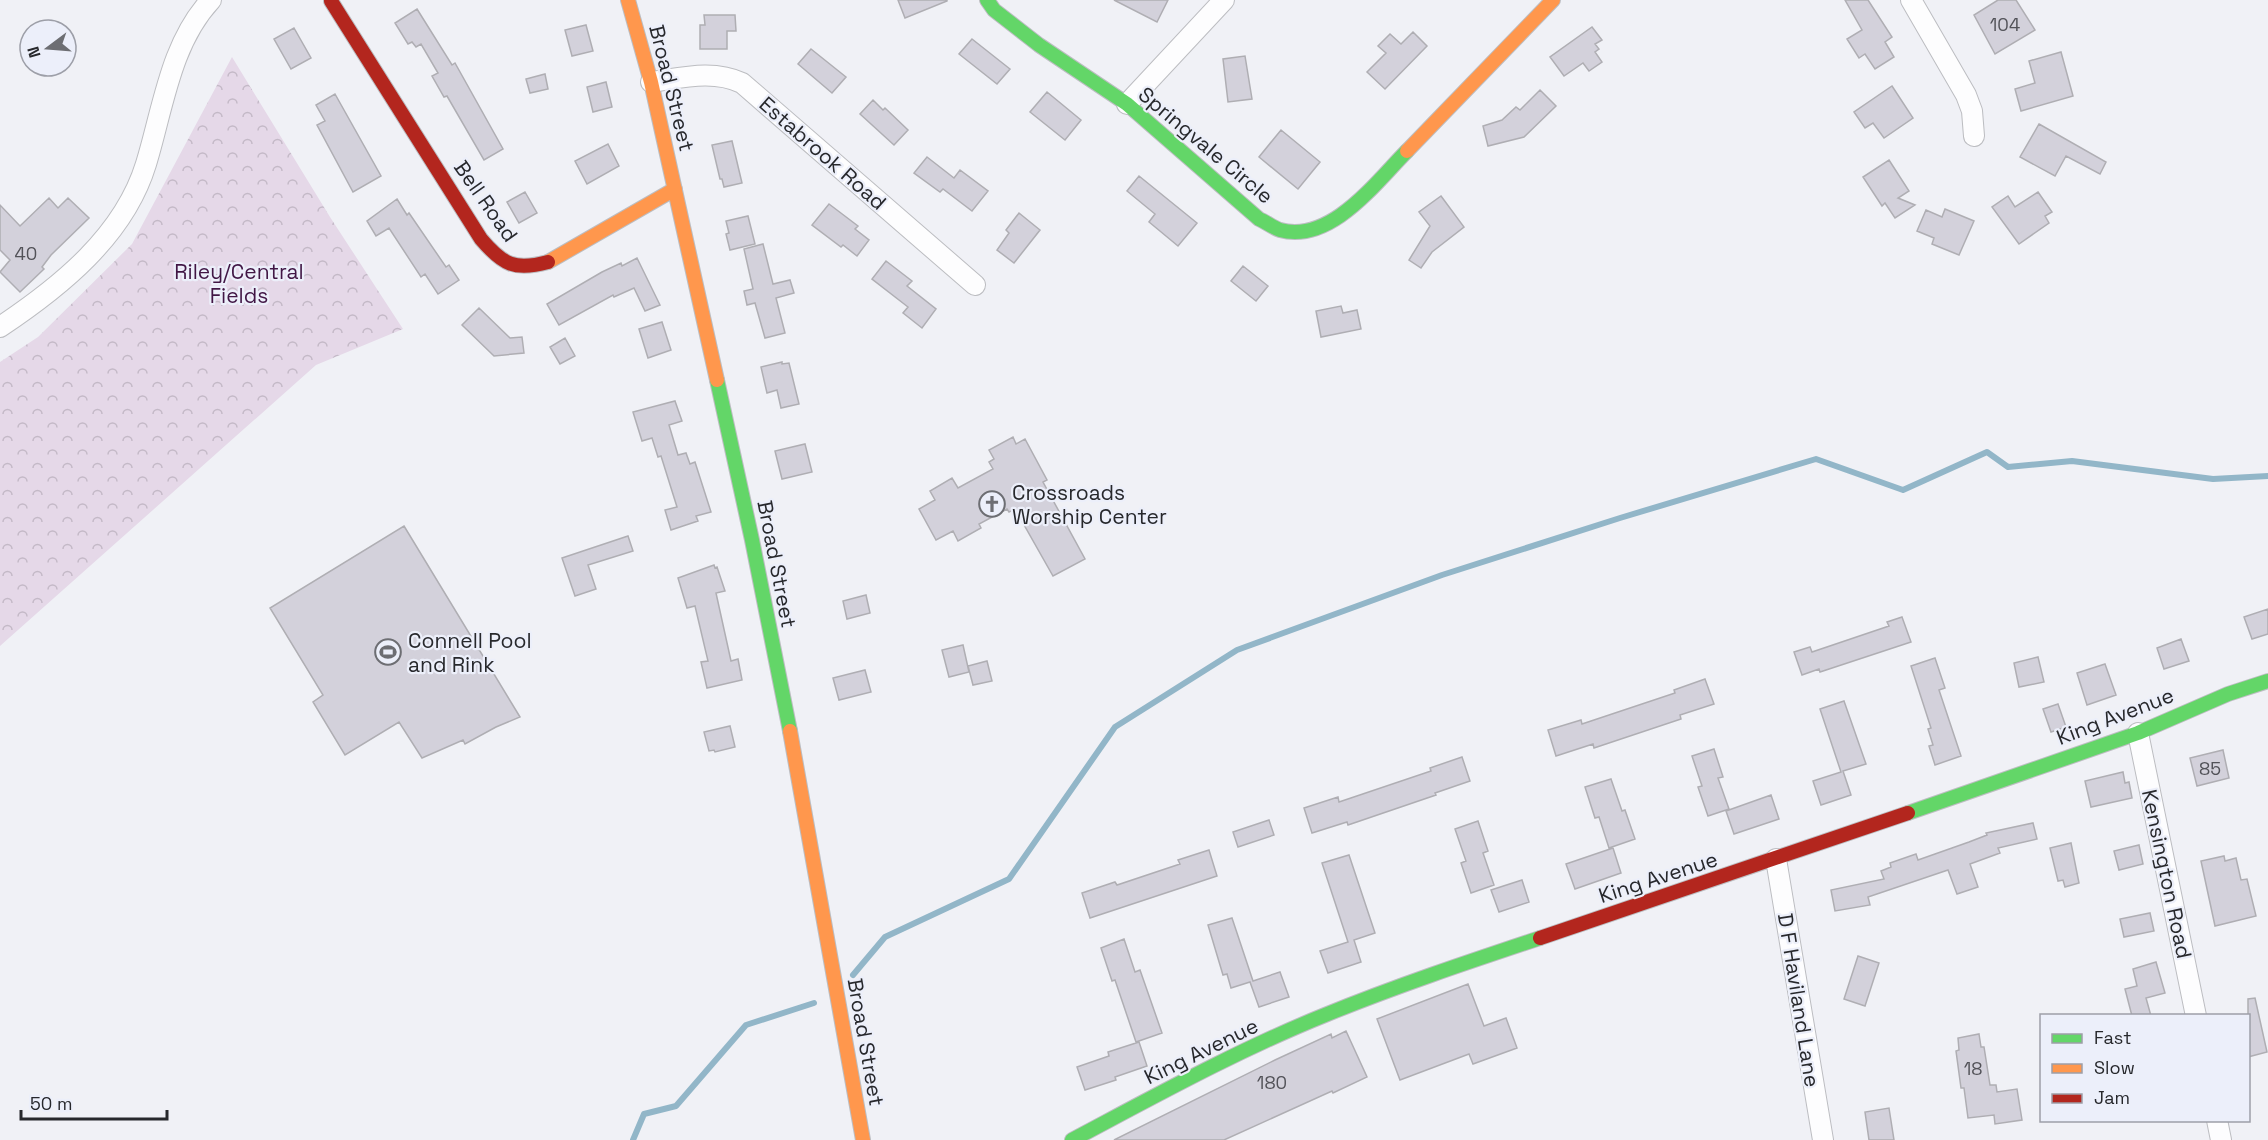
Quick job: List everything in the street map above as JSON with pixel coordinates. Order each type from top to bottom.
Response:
[{"type":"street","points":[[0,327],[58,284],[94,250],[129,205],[146,165],[163,99],[180,50],[201,11],[211,0]]},
{"type":"street","name":"Broad Street","points":[[628,0],[651,82],[752,540],[804,800],[863,1140]]},
{"type":"street","name":"Springvale Circle","points":[[987,0],[994,10],[1040,45],[1127,104],[1259,219],[1279,230],[1298,231],[1332,222],[1349,210],[1553,0]]},
{"type":"street","points":[[1127,104],[1224,0]]},
{"type":"street","points":[[1911,0],[1966,95],[1972,111],[1974,136]]},
{"type":"street","name":"Bell Road","points":[[331,1],[481,239],[496,258],[516,267],[532,267],[549,262],[675,189]]},
{"type":"street","name":"Estabrook Road","points":[[651,82],[709,75],[728,76],[742,83],[975,285]]},
{"type":"street","name":"King Avenue","points":[[1072,1140],[1201,1072],[1324,1015],[1434,974],[1776,859],[2138,733],[2228,694],[2268,681]]},
{"type":"street","name":"Kensington Road","points":[[2138,733],[2196,1014]]},
{"type":"street","name":"D F Haviland Lane","points":[[1776,859],[1823,1140]]},
{"type":"street","points":[[2217,1122],[2221,1140]]},
{"type":"green space","name":"Riley/Central Fields","points":[[232,57],[330,217],[403,329],[316,365],[0,646],[0,362],[38,337],[132,244]]},
{"type":"building","points":[[898,0],[947,0],[947,1],[905,18]]},
{"type":"building","points":[[1114,0],[1168,0],[1157,22]]},
{"type":"building","points":[[1845,0],[1868,0],[1892,37],[1885,42],[1894,57],[1875,69],[1865,54],[1859,58],[1847,39],[1862,30]]},
{"type":"building","points":[[1998,0],[2016,0],[2035,30],[1995,54],[1974,15]]},
{"type":"building","points":[[417,9],[452,65],[455,63],[503,149],[484,160],[447,96],[444,97],[432,76],[438,73],[421,44],[416,47],[412,42],[408,44],[395,23]]},
{"type":"building","points":[[704,15],[735,15],[736,31],[727,31],[727,49],[700,49],[700,25],[705,25]]},
{"type":"building","points":[[586,25],[593,51],[572,56],[565,30]]},
{"type":"building","points":[[1592,27],[1602,40],[1595,44],[1599,49],[1595,52],[1602,62],[1589,71],[1583,63],[1564,76],[1550,57]]},
{"type":"building","points":[[294,28],[311,58],[291,69],[274,39]]},
{"type":"building","points":[[1413,32],[1427,46],[1385,89],[1367,72],[1386,53],[1378,46],[1390,34],[1401,44]]},
{"type":"building","points":[[972,39],[1010,69],[997,84],[959,54]]},
{"type":"building","points":[[811,49],[846,77],[832,93],[798,64]]},
{"type":"building","points":[[2061,52],[2073,96],[2021,111],[2015,89],[2035,83],[2029,61]]},
{"type":"building","points":[[1245,56],[1252,99],[1228,102],[1223,59]]},
{"type":"building","points":[[545,74],[548,89],[530,93],[526,79]]},
{"type":"building","points":[[606,82],[612,107],[593,112],[587,87]]},
{"type":"building","points":[[1892,86],[1913,118],[1884,138],[1873,123],[1865,128],[1854,112]]},
{"type":"building","points":[[1540,90],[1556,106],[1524,137],[1488,146],[1483,126],[1502,120],[1516,107],[1520,110]]},
{"type":"building","points":[[1047,92],[1081,120],[1065,140],[1030,112]]},
{"type":"building","points":[[335,94],[381,176],[353,192],[317,125],[325,121],[316,105]]},
{"type":"building","points":[[873,100],[908,130],[894,145],[860,114]]},
{"type":"building","points":[[2039,124],[2106,162],[2100,174],[2066,156],[2055,176],[2020,157]]},
{"type":"building","points":[[1281,130],[1320,162],[1298,189],[1259,157]]},
{"type":"building","points":[[732,141],[742,183],[724,187],[712,145]]},
{"type":"building","points":[[608,144],[619,166],[587,184],[575,161]]},
{"type":"building","points":[[927,157],[954,178],[960,170],[988,191],[972,211],[943,189],[940,192],[914,173]]},
{"type":"building","points":[[1889,160],[1909,191],[1898,198],[1915,205],[1895,218],[1885,203],[1882,206],[1863,177]]},
{"type":"building","points":[[1139,176],[1197,223],[1178,246],[1149,222],[1155,214],[1127,191]]},
{"type":"building","points":[[525,192],[537,213],[519,223],[507,202]]},
{"type":"building","points":[[2038,192],[2052,212],[2045,216],[2049,223],[2019,244],[1992,207],[2008,196],[2015,207]]},
{"type":"building","points":[[1441,196],[1464,227],[1432,252],[1421,268],[1409,260],[1430,226],[1419,212]]},
{"type":"building","points":[[49,198],[58,208],[68,198],[89,218],[51,255],[42,267],[44,269],[20,292],[0,272],[10,260],[0,250],[0,205],[20,226]]},
{"type":"building","points":[[397,199],[446,267],[449,265],[459,280],[438,294],[425,274],[421,277],[389,228],[376,236],[367,221]]},
{"type":"building","points":[[829,204],[858,226],[855,229],[869,240],[857,256],[812,225]]},
{"type":"building","points":[[1945,209],[1974,221],[1959,255],[1932,244],[1934,238],[1917,231],[1926,210],[1942,217]]},
{"type":"building","points":[[1019,213],[1040,230],[1014,263],[997,250],[1009,233],[1006,230]]},
{"type":"building","points":[[748,216],[755,244],[730,250],[726,221]]},
{"type":"building","points":[[763,244],[773,284],[790,280],[794,293],[776,298],[785,333],[765,338],[755,303],[747,305],[744,291],[753,289],[744,249]]},
{"type":"building","points":[[637,258],[660,305],[645,311],[634,288],[614,297],[613,295],[559,325],[547,304],[602,272],[621,263],[622,266]]},
{"type":"building","points":[[886,261],[912,281],[907,286],[936,309],[922,328],[903,313],[908,307],[872,279]]},
{"type":"building","points":[[1243,266],[1268,286],[1256,301],[1231,281]]},
{"type":"building","points":[[1341,306],[1343,313],[1357,310],[1361,329],[1321,337],[1316,311]]},
{"type":"building","points":[[479,308],[510,338],[522,337],[524,353],[494,356],[462,325]]},
{"type":"building","points":[[662,322],[671,350],[648,358],[639,329]]},
{"type":"building","points":[[565,338],[575,356],[560,364],[550,347]]},
{"type":"building","points":[[782,362],[782,364],[789,363],[799,404],[781,408],[777,390],[767,393],[761,367]]},
{"type":"building","points":[[675,401],[682,421],[669,425],[678,455],[686,453],[690,464],[695,462],[711,512],[696,516],[698,521],[671,530],[665,510],[677,507],[661,456],[658,457],[652,438],[642,441],[633,412]]},
{"type":"building","name":"Crossroads Worship Center","points":[[1013,437],[1016,444],[1025,439],[1047,480],[1043,482],[1085,559],[1053,576],[1015,509],[1009,512],[1007,509],[979,524],[981,528],[958,541],[953,531],[936,540],[919,509],[935,500],[930,491],[952,478],[958,488],[993,469],[989,462],[994,459],[989,450]]},
{"type":"building","points":[[805,444],[812,472],[782,479],[775,451]]},
{"type":"building","name":"Connell Pool and Rink","points":[[404,526],[520,717],[465,744],[463,740],[422,758],[399,722],[345,755],[313,702],[323,695],[270,608]]},
{"type":"building","points":[[628,536],[633,551],[588,565],[596,589],[575,596],[562,558]]},
{"type":"building","points":[[714,565],[715,568],[717,567],[725,591],[716,593],[731,661],[738,659],[742,680],[707,688],[701,662],[708,661],[695,606],[687,608],[678,578]]},
{"type":"building","points":[[866,595],[870,613],[847,619],[843,601]]},
{"type":"building","points":[[2268,609],[2268,634],[2252,639],[2244,617]]},
{"type":"building","points":[[1902,617],[1911,642],[1820,672],[1819,669],[1802,675],[1794,652],[1810,647],[1812,652],[1889,626],[1887,622]]},
{"type":"building","points":[[2181,639],[2189,661],[2164,669],[2157,648]]},
{"type":"building","points":[[963,645],[969,672],[949,677],[942,650]]},
{"type":"building","points":[[2038,657],[2044,682],[2019,687],[2014,663]]},
{"type":"building","points":[[1935,658],[1945,688],[1939,690],[1961,756],[1935,765],[1929,746],[1933,745],[1928,729],[1931,728],[1911,666]]},
{"type":"building","points":[[987,661],[992,681],[973,685],[968,666]]},
{"type":"building","points":[[2105,664],[2116,695],[2087,705],[2077,673]]},
{"type":"building","points":[[865,670],[871,692],[839,700],[833,678]]},
{"type":"building","points":[[1705,679],[1714,704],[1680,715],[1681,719],[1594,748],[1593,744],[1556,756],[1548,730],[1581,720],[1582,724],[1675,693],[1674,690]]},
{"type":"building","points":[[1844,701],[1866,764],[1843,771],[1851,795],[1821,805],[1813,781],[1841,772],[1820,709]]},
{"type":"building","points":[[2058,704],[2066,727],[2051,732],[2043,709]]},
{"type":"building","points":[[730,726],[735,747],[715,752],[714,750],[709,751],[704,732]]},
{"type":"building","points":[[1714,749],[1723,777],[1718,778],[1729,809],[1708,816],[1698,787],[1702,786],[1692,756]]},
{"type":"building","points":[[2223,750],[2229,778],[2197,786],[2190,758]]},
{"type":"building","points":[[1462,757],[1470,781],[1348,825],[1347,822],[1312,833],[1304,808],[1338,797],[1339,802],[1431,771],[1430,768]]},
{"type":"building","points":[[2123,772],[2125,783],[2129,782],[2132,798],[2091,807],[2085,781]]},
{"type":"building","points":[[1611,779],[1635,839],[1609,848],[1599,817],[1595,818],[1585,787]]},
{"type":"building","points":[[1771,795],[1779,819],[1734,834],[1726,811]]},
{"type":"building","points":[[1269,820],[1274,835],[1238,847],[1233,832]]},
{"type":"building","points":[[1478,821],[1488,851],[1483,853],[1494,885],[1471,893],[1461,863],[1466,861],[1455,829]]},
{"type":"building","points":[[2033,823],[2037,839],[1998,848],[2000,853],[1970,864],[1978,887],[1957,894],[1948,870],[1868,897],[1870,905],[1835,911],[1831,890],[1884,879],[1881,871],[1891,867],[1890,863],[1916,854],[1918,860],[1987,835],[1986,833]]},
{"type":"building","points":[[2071,843],[2079,883],[2065,887],[2063,880],[2058,881],[2050,848]]},
{"type":"building","points":[[2139,845],[2143,864],[2119,870],[2114,851]]},
{"type":"building","points":[[1613,848],[1621,873],[1575,889],[1566,864]]},
{"type":"building","points":[[1209,850],[1217,876],[1090,918],[1082,893],[1115,882],[1117,885],[1180,864],[1178,860]]},
{"type":"building","points":[[1349,855],[1375,933],[1354,940],[1361,962],[1328,973],[1320,951],[1348,942],[1322,863]]},
{"type":"building","points":[[2224,856],[2225,861],[2236,858],[2241,880],[2247,879],[2256,916],[2215,926],[2201,861]]},
{"type":"building","points":[[1522,880],[1529,902],[1499,912],[1491,890]]},
{"type":"building","points":[[2150,913],[2154,931],[2124,937],[2120,919]]},
{"type":"building","points":[[1232,918],[1253,981],[1280,972],[1289,997],[1259,1007],[1250,982],[1231,988],[1227,974],[1223,975],[1208,925]]},
{"type":"building","points":[[1124,939],[1135,972],[1140,970],[1162,1033],[1136,1042],[1115,980],[1112,981],[1101,948]]},
{"type":"building","points":[[1858,956],[1879,963],[1865,1006],[1844,999]]},
{"type":"building","points":[[2156,962],[2165,993],[2146,998],[2150,1014],[2131,1014],[2125,989],[2137,986],[2133,969]]},
{"type":"building","points":[[1468,984],[1484,1026],[1506,1018],[1517,1048],[1473,1064],[1469,1054],[1400,1080],[1377,1019]]},
{"type":"building","points":[[2255,998],[2267,1052],[2250,1056],[2250,1014],[2248,1014],[2248,999]]},
{"type":"building","points":[[1346,1031],[1367,1077],[1333,1093],[1332,1091],[1224,1140],[1114,1140],[1275,1060],[1331,1034],[1332,1038]]},
{"type":"building","points":[[1979,1034],[1981,1047],[1984,1047],[1990,1085],[1996,1085],[1997,1092],[2017,1089],[2022,1120],[1995,1124],[1994,1115],[1968,1118],[1956,1051],[1959,1050],[1958,1038]]},
{"type":"building","points":[[1139,1042],[1147,1066],[1115,1077],[1116,1080],[1085,1090],[1077,1067],[1109,1056],[1108,1052]]},
{"type":"building","points":[[1889,1108],[1894,1140],[1869,1140],[1865,1112]]},
{"type":"waterway","points":[[853,975],[885,937],[1009,879],[1115,727],[1237,650],[1442,575],[1816,459],[1903,490],[1987,452],[2008,467],[2072,461],[2213,479],[2268,476]]},
{"type":"waterway","points":[[633,1140],[644,1114],[676,1106],[746,1025],[814,1003]]},
{"type":"traffic: fast","points":[[987,0],[994,10],[1039,45],[1127,104],[1259,219],[1280,230],[1299,232],[1317,228],[1334,219],[1367,193],[1407,151]]},
{"type":"traffic: fast","points":[[717,380],[790,731]]},
{"type":"traffic: fast","points":[[1908,813],[2138,733],[2228,694],[2268,681]]},
{"type":"traffic: fast","points":[[1072,1140],[1260,1043],[1405,984],[1540,938]]},
{"type":"traffic: slow","points":[[628,0],[651,82],[717,380]]},
{"type":"traffic: slow","points":[[1407,151],[1553,0]]},
{"type":"traffic: slow","points":[[548,262],[675,189]]},
{"type":"traffic: slow","points":[[790,731],[863,1140]]},
{"type":"traffic: jam","points":[[331,1],[481,239],[496,255],[510,264],[527,266],[548,262]]},
{"type":"traffic: jam","points":[[1540,938],[1908,813]]},
{"type":"place","name":"Crossroads Worship Center","points":[[992,504]]},
{"type":"place","name":"Connell Pool and Rink","points":[[388,652]]}]
